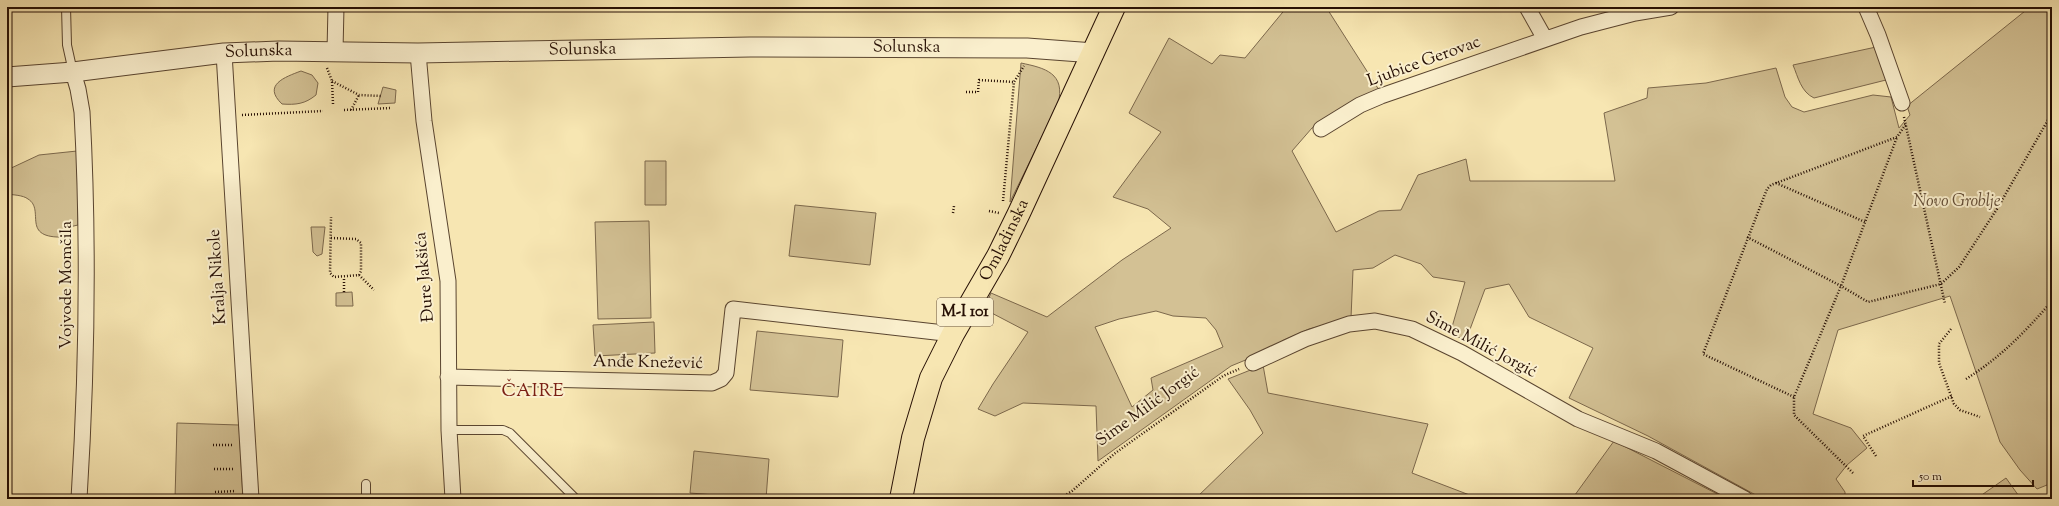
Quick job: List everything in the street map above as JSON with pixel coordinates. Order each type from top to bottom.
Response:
[{"type":"main road","name":"Omladinska","points":[[900,499],[913,438],[925,396],[940,358],[998,256],[1094,53],[1114,7]]},
{"type":"street","points":[[331,57],[336,7]]},
{"type":"street","points":[[1527,7],[1545,39]]},
{"type":"street","name":"Ljubice Gerovac","points":[[1321,129],[1360,105],[1381,96],[1545,39],[1604,21],[1671,7]]},
{"type":"street","points":[[1866,7],[1878,35],[1902,103]]},
{"type":"street","name":"Solunska","points":[[7,78],[66,73],[224,53],[331,57],[418,53],[758,47],[1027,48],[1094,53]]},
{"type":"street","name":"Kralja Nikole","points":[[224,53],[251,495]]},
{"type":"street","name":"Đure Jakšića","points":[[418,53],[424,120],[448,282],[449,430],[453,499]]},
{"type":"street","name":"Solunska","points":[[7,90],[66,73]]},
{"type":"street","name":"Vojvode Momčila","points":[[66,73],[78,89],[82,112],[87,273],[86,357],[79,499]]},
{"type":"street","name":"Anđe Knežević","points":[[448,377],[712,383],[722,379],[726,374],[733,309],[953,334]]},
{"type":"street","name":"Sime Milić Jorgić","points":[[1253,364],[1305,339],[1348,324],[1375,321],[1412,329],[1462,353],[1578,419],[1656,451],[1745,499]]},
{"type":"lane","points":[[66,7],[66,73]]},
{"type":"lane","points":[[449,430],[504,430],[510,433],[576,499]]},
{"type":"lane","points":[[366,484],[366,499]]},
{"type":"path","points":[[331,57],[333,104]]},
{"type":"path","points":[[1002,205],[1014,82],[1027,61]]},
{"type":"path","points":[[966,92],[978,92],[979,80],[1014,82]]},
{"type":"path","points":[[332,81],[359,95],[381,96]]},
{"type":"path","points":[[352,110],[359,95]]},
{"type":"path","points":[[1902,103],[1945,304]]},
{"type":"path","points":[[344,110],[391,108]]},
{"type":"path","points":[[240,115],[323,111]]},
{"type":"path","points":[[1747,237],[1841,286],[1868,302],[1940,284],[1959,266],[1997,209],[2052,113]]},
{"type":"path","points":[[1853,473],[1794,415],[1794,397],[1841,286],[1897,137],[1906,124]]},
{"type":"path","points":[[1794,397],[1703,354],[1747,237],[1767,189],[1776,183],[1897,137]]},
{"type":"path","points":[[1776,183],[1864,222]]},
{"type":"path","points":[[953,213],[954,206]]},
{"type":"path","points":[[989,211],[1002,213]]},
{"type":"path","points":[[331,216],[330,273],[334,277],[359,275],[374,290]]},
{"type":"path","points":[[331,238],[356,238],[361,243],[361,271],[359,275]]},
{"type":"path","points":[[344,276],[344,292]]},
{"type":"path","points":[[1966,379],[1991,363],[2006,351],[2052,301]]},
{"type":"path","points":[[1951,329],[1939,344],[1939,363],[1954,404],[1960,410],[1980,417]]},
{"type":"path","name":"Sime Milić Jorgić","points":[[1059,499],[1072,491],[1114,454],[1223,376],[1253,364]]},
{"type":"path","points":[[1876,456],[1862,436],[1952,396]]},
{"type":"path","points":[[213,445],[248,444]]},
{"type":"path","points":[[214,469],[249,468]]},
{"type":"path","points":[[215,492],[251,495]]},
{"type":"green space","name":"Novo Groblje","points":[[1287,7],[1326,7],[1379,90],[1312,128],[1292,151],[1336,232],[1379,211],[1401,210],[1418,175],[1466,159],[1470,181],[1615,181],[1604,113],[1647,98],[1648,88],[1706,83],[1776,68],[1785,97],[1792,107],[1804,112],[1873,95],[1891,97],[1899,128],[1910,115],[1907,106],[2030,7],[2052,7],[2052,483],[2037,489],[2020,470],[2000,442],[1950,296],[1838,330],[1813,414],[1851,428],[1867,448],[1847,465],[1836,479],[1845,492],[1845,499],[1763,499],[1648,436],[1569,398],[1593,348],[1529,317],[1509,284],[1485,289],[1466,340],[1450,334],[1465,282],[1433,277],[1421,264],[1395,255],[1373,268],[1353,270],[1351,318],[1309,329],[1284,340],[1265,352],[1231,366],[1098,461],[1096,406],[1023,403],[995,416],[978,409],[1028,332],[984,309],[991,293],[1047,317],[1122,260],[1171,228],[1148,209],[1113,197],[1161,132],[1129,113],[1169,38],[1212,64],[1220,55],[1245,58]],"holes":[[[1156,311],[1173,316],[1206,318],[1216,330],[1223,347],[1151,378],[1153,390],[1132,407],[1095,327],[1119,319]]]},
{"type":"green space","points":[[1876,47],[1886,80],[1814,98],[1803,88],[1793,65]]},
{"type":"green space","points":[[1021,63],[1038,67],[1052,74],[1059,85],[1060,94],[1058,104],[1010,202]]},
{"type":"green space","points":[[301,71],[312,75],[318,83],[316,95],[300,103],[282,104],[276,97],[274,92],[275,87],[283,79]]},
{"type":"green space","points":[[383,87],[396,90],[395,103],[378,104]]},
{"type":"green space","points":[[77,151],[78,225],[65,228],[65,237],[51,236],[42,233],[38,229],[36,223],[33,204],[28,199],[18,195],[7,194],[7,170],[39,155]]},
{"type":"green space","points":[[645,161],[666,161],[666,205],[645,205]]},
{"type":"green space","points":[[795,205],[876,213],[870,265],[789,256]]},
{"type":"green space","points":[[649,221],[651,318],[598,319],[595,222]]},
{"type":"green space","points":[[311,227],[325,227],[322,254],[317,256],[313,252]]},
{"type":"green space","points":[[352,292],[353,306],[336,306],[336,293]]},
{"type":"green space","points":[[654,322],[655,353],[595,356],[593,325]]},
{"type":"green space","points":[[757,331],[843,340],[838,397],[750,390]]},
{"type":"green space","points":[[1263,365],[1268,393],[1428,424],[1412,473],[1480,499],[1195,499],[1263,433],[1250,410],[1228,379]]},
{"type":"green space","points":[[177,423],[239,425],[243,499],[175,499]]},
{"type":"green space","points":[[1614,441],[1727,499],[1572,499]]},
{"type":"green space","points":[[694,451],[769,459],[766,499],[690,493]]},
{"type":"green space","points":[[2006,478],[2021,499],[1976,499]]},
{"type":"district","name":"ČAIRE","points":[[533,392]]}]
